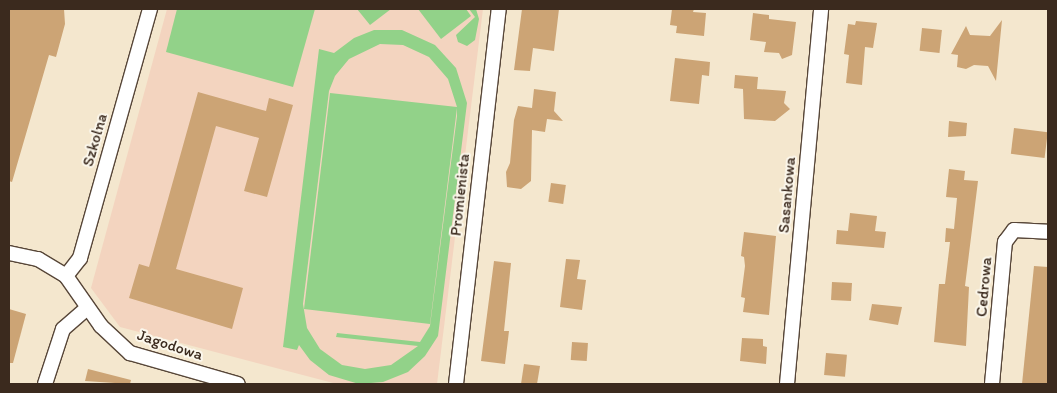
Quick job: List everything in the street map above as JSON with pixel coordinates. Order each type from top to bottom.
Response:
[{"type":"street","name":"Szkolna","points":[[66,276],[80,258],[150,9]]},
{"type":"street","name":"Promienista","points":[[456,384],[499,9]]},
{"type":"street","name":"Sasankowa","points":[[787,384],[821,9]]},
{"type":"street","name":"Cedrowa","points":[[992,384],[1005,242],[1014,230],[1048,232]]},
{"type":"street","points":[[9,253],[38,259],[66,276]]},
{"type":"street","name":"Jagodowa","points":[[66,276],[87,308],[107,333],[130,353],[238,384]]},
{"type":"street","points":[[45,384],[61,333],[71,320],[87,308]]},
{"type":"shaded area","points":[[167,9],[483,9],[437,384],[337,384],[120,327],[91,288]]},
{"type":"green space","points":[[177,9],[315,9],[293,87],[166,52]]},
{"type":"green space","points":[[357,9],[391,9],[370,25]]},
{"type":"green space","points":[[418,9],[466,9],[471,16],[441,39]]},
{"type":"green space","points":[[469,9],[476,9],[479,19],[475,40],[467,46],[458,42],[456,35],[475,17]]},
{"type":"green space","points":[[374,30],[402,30],[435,45],[456,68],[467,103],[438,336],[425,356],[408,372],[383,382],[359,384],[329,375],[310,360],[299,345],[297,350],[283,347],[319,49],[334,53],[354,38]],"holes":[[[380,44],[403,45],[429,57],[448,79],[457,107],[330,93],[304,309],[430,324],[457,108],[430,326],[420,342],[337,333],[336,337],[418,346],[391,365],[365,369],[342,365],[320,349],[307,328],[303,304],[329,91],[335,76],[349,59]]]},
{"type":"building","points":[[9,9],[64,9],[65,24],[56,57],[49,55],[12,182],[9,181]]},
{"type":"building","points":[[522,9],[559,9],[554,51],[533,48],[530,71],[514,70]]},
{"type":"building","points":[[672,9],[694,9],[693,12],[706,13],[704,36],[676,33],[677,26],[670,25]]},
{"type":"building","points":[[753,13],[769,15],[769,19],[796,22],[792,55],[782,59],[779,53],[764,52],[766,42],[750,40]]},
{"type":"building","points":[[1002,20],[996,81],[988,66],[974,65],[966,69],[957,67],[958,55],[951,54],[966,26],[970,35],[990,36]]},
{"type":"building","points":[[856,21],[877,23],[873,48],[865,47],[862,85],[846,83],[849,55],[844,54],[848,24],[855,25]]},
{"type":"building","points":[[922,28],[942,30],[939,53],[920,51]]},
{"type":"building","points":[[675,58],[710,62],[709,76],[702,75],[699,104],[670,101]]},
{"type":"building","points":[[735,75],[758,77],[757,89],[786,91],[784,103],[790,109],[775,121],[744,119],[743,89],[734,88]]},
{"type":"building","points":[[534,89],[556,92],[554,111],[563,121],[547,119],[545,132],[532,130],[531,181],[521,189],[507,187],[506,172],[510,163],[514,120],[518,106],[532,108]]},
{"type":"building","points":[[198,92],[266,111],[269,98],[293,105],[267,197],[244,191],[259,138],[216,126],[176,269],[243,288],[232,329],[129,298],[139,264],[149,267]]},
{"type":"building","points":[[949,121],[967,123],[966,136],[948,137]]},
{"type":"building","points":[[1014,128],[1048,132],[1045,158],[1011,154]]},
{"type":"building","points":[[949,169],[965,171],[964,180],[978,181],[965,286],[969,287],[966,346],[934,342],[939,284],[945,284],[950,242],[945,242],[946,228],[954,229],[957,198],[946,197]]},
{"type":"building","points":[[551,183],[566,185],[563,204],[548,202]]},
{"type":"building","points":[[850,213],[877,216],[875,231],[886,232],[884,248],[836,244],[837,230],[848,231]]},
{"type":"building","points":[[744,232],[776,236],[769,315],[743,312],[745,298],[741,297],[745,266],[744,257],[741,256]]},
{"type":"building","points":[[566,259],[580,260],[577,279],[586,280],[582,310],[560,307]]},
{"type":"building","points":[[494,261],[511,263],[504,331],[509,331],[505,364],[481,361]]},
{"type":"building","points":[[1034,266],[1048,267],[1047,384],[1022,384]]},
{"type":"building","points":[[832,282],[852,283],[851,301],[831,300]]},
{"type":"building","points":[[872,304],[902,307],[898,325],[869,320]]},
{"type":"building","points":[[9,309],[26,314],[13,363],[9,363]]},
{"type":"building","points":[[742,338],[763,339],[763,346],[767,347],[766,364],[740,361]]},
{"type":"building","points":[[572,342],[588,343],[587,361],[571,360]]},
{"type":"building","points":[[826,353],[847,355],[845,377],[824,375]]},
{"type":"building","points":[[524,364],[540,366],[537,384],[521,384]]},
{"type":"building","points":[[88,369],[131,380],[130,384],[85,381]]}]
